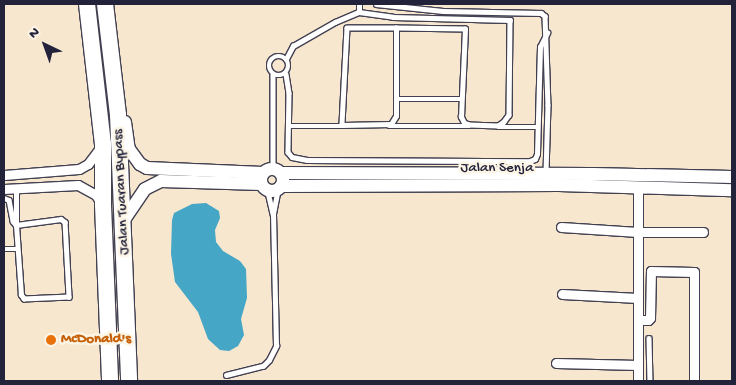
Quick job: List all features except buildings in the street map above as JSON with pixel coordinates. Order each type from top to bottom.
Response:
[{"type":"highway","name":"Jalan Tuaran Bypass","points":[[88,4],[103,144],[103,205],[109,377]]},
{"type":"highway","name":"Jalan Tuaran Bypass","points":[[105,4],[115,86],[124,220],[129,381]]},
{"type":"highway","points":[[123,381],[122,324],[126,318]]},
{"type":"main road","name":"Jalan Senja","points":[[115,86],[122,105],[129,149],[140,164],[147,168],[272,180],[560,185],[638,189],[713,183]]},
{"type":"main road","name":"Jalan Senja","points":[[124,220],[145,189],[161,181],[546,175],[713,183]]},
{"type":"main road","points":[[713,183],[732,177]]},
{"type":"main road","points":[[713,183],[732,190]]},
{"type":"street","points":[[4,175],[79,169],[88,164],[103,144]]},
{"type":"street","points":[[4,190],[78,185],[96,195],[103,205]]},
{"type":"street","points":[[638,189],[638,381]]},
{"type":"street","points":[[561,227],[638,232],[704,232]]},
{"type":"street","points":[[638,320],[648,320],[650,318],[651,271],[694,272],[694,381]]},
{"type":"street","points":[[562,294],[638,298]]},
{"type":"street","points":[[556,363],[638,365]]},
{"type":"lane","points":[[359,4],[359,12]]},
{"type":"lane","points":[[377,15],[378,4],[442,11],[542,13],[545,16],[547,33],[546,175]]},
{"type":"lane","points":[[286,59],[294,46],[335,22],[359,12],[393,18],[510,20],[509,115],[498,126],[469,126],[464,123],[461,117],[465,29],[396,28],[347,28],[342,125],[391,124],[396,116],[396,28]]},
{"type":"lane","points":[[226,375],[263,366],[269,360],[276,346],[272,180],[273,75],[269,70],[271,60],[280,56],[286,59],[289,68],[286,74],[290,93],[288,152],[292,157],[307,160],[530,161],[535,159],[537,154],[540,48],[547,33]]},
{"type":"lane","points":[[273,75],[280,76],[286,74]]},
{"type":"lane","points":[[396,99],[462,99]]},
{"type":"lane","points":[[289,126],[538,127]]},
{"type":"lane","points":[[272,180],[273,216]]},
{"type":"lane","points":[[16,188],[16,225],[22,297],[69,297],[64,220],[16,225]]},
{"type":"lane","points":[[4,198],[10,200],[13,221],[16,225]]},
{"type":"lane","points":[[4,249],[18,249]]},
{"type":"lane","points":[[650,338],[650,381]]},
{"type":"water","points":[[206,203],[219,211],[220,218],[215,230],[216,242],[223,251],[240,261],[246,269],[247,298],[241,319],[244,335],[238,346],[229,351],[220,350],[208,339],[198,312],[175,282],[171,254],[174,213],[192,204]]},
{"type":"place","name":"McDonald's","points":[[51,340]]}]
